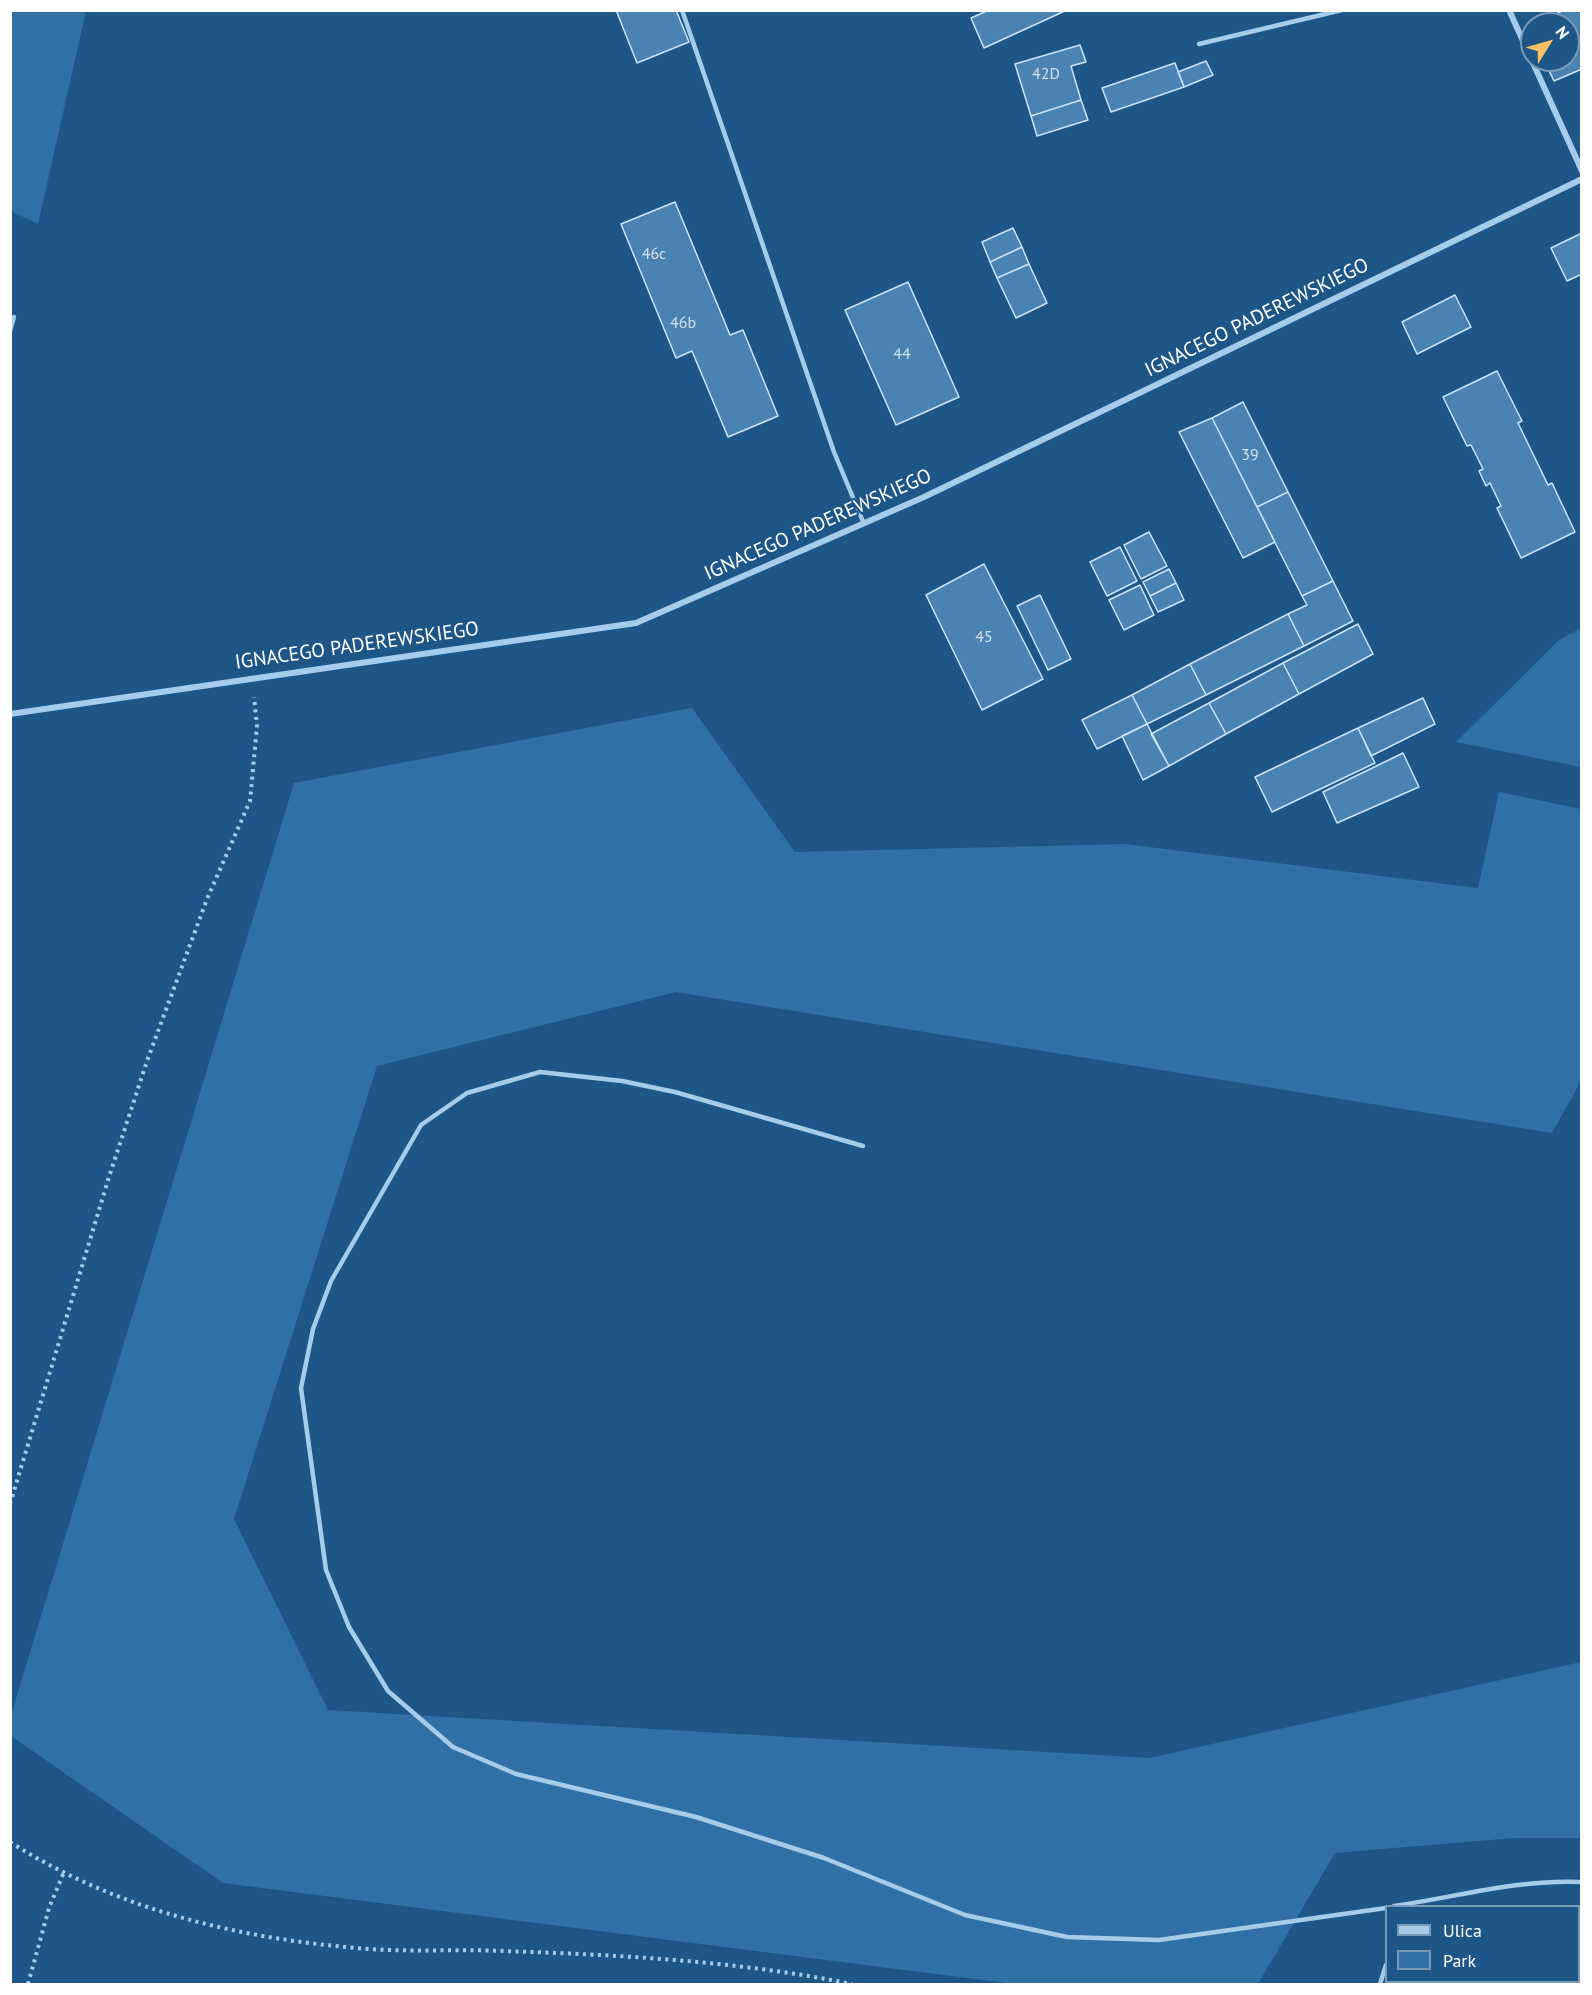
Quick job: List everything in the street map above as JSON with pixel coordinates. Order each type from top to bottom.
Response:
[{"type":"street","points":[[1509,10],[1581,171]]},
{"type":"street","name":"IGNACEGO PADEREWSKIEGO","points":[[10,714],[252,677],[636,623],[864,524],[1581,179]]},
{"type":"lane","points":[[682,10],[834,452],[864,524]]},
{"type":"lane","points":[[1199,44],[1342,10]]},
{"type":"lane","points":[[10,330],[14,317]]},
{"type":"lane","points":[[863,1146],[675,1092],[622,1081],[540,1072],[467,1093],[422,1125],[331,1281],[313,1329],[301,1388],[326,1570],[349,1627],[388,1690],[453,1747],[516,1774],[696,1817],[824,1858],[965,1915],[1067,1937],[1159,1940],[1385,1908]]},
{"type":"lane","points":[[1401,1905],[1502,1886],[1546,1881],[1581,1882]]},
{"type":"lane","points":[[1430,1905],[1436,1900]]},
{"type":"lane","points":[[1380,1984],[1385,1968]]},
{"type":"path","points":[[10,1504],[109,1177],[147,1061],[199,919],[250,801],[257,726],[252,677]]},
{"type":"path","points":[[10,1842],[118,1898],[164,1914],[259,1934],[368,1948],[626,1956],[711,1963],[852,1984]]},
{"type":"path","points":[[28,1984],[50,1908],[64,1872]]},
{"type":"green space","points":[[10,11],[86,11],[38,224],[11,211]]},
{"type":"green space","points":[[1581,628],[1581,767],[1456,742],[1559,640]]},
{"type":"green space","points":[[692,708],[795,852],[1125,844],[1478,888],[1499,792],[1581,809],[1581,1081],[1552,1133],[676,992],[377,1066],[234,1519],[328,1710],[1149,1758],[1581,1662],[1581,1838],[1514,1838],[1335,1853],[1258,1984],[1014,1984],[223,1883],[11,1736],[11,1715],[294,783]]},
{"type":"building","points":[[616,10],[676,10],[689,42],[637,63]]},
{"type":"building","points":[[989,10],[1067,10],[984,48],[971,18]]},
{"type":"building","points":[[1582,10],[1582,69],[1580,70],[1580,12],[1560,12]]},
{"type":"building","points":[[1080,45],[1086,62],[1071,66],[1081,100],[1031,116],[1015,64]]},
{"type":"building","points":[[1206,61],[1213,75],[1184,87],[1178,72]]},
{"type":"building","points":[[1175,63],[1184,87],[1111,112],[1102,88]]},
{"type":"building","points":[[1550,72],[1575,72],[1554,81]]},
{"type":"building","points":[[1081,100],[1088,120],[1037,136],[1031,116]]},
{"type":"building","points":[[675,202],[730,335],[743,330],[778,416],[728,437],[692,351],[676,358],[621,224]]},
{"type":"building","points":[[1013,228],[1022,247],[990,262],[982,242]]},
{"type":"building","points":[[1582,233],[1582,274],[1567,281],[1551,248]]},
{"type":"building","points":[[1022,247],[1029,264],[997,278],[990,262]]},
{"type":"building","points":[[1029,264],[1047,303],[1016,318],[997,278]]},
{"type":"building","points":[[908,282],[959,397],[896,425],[845,310]]},
{"type":"building","points":[[1455,295],[1471,327],[1417,354],[1402,322]]},
{"type":"building","points":[[1497,371],[1522,421],[1518,423],[1548,485],[1552,483],[1575,532],[1521,558],[1497,508],[1501,506],[1490,483],[1486,486],[1479,471],[1483,469],[1471,445],[1467,446],[1443,397]]},
{"type":"building","points":[[1243,402],[1288,492],[1257,507],[1212,418]]},
{"type":"building","points":[[1212,418],[1275,542],[1243,558],[1179,432]]},
{"type":"building","points":[[1288,492],[1333,581],[1302,596],[1257,507]]},
{"type":"building","points":[[1149,532],[1167,566],[1141,579],[1124,545]]},
{"type":"building","points":[[1120,547],[1137,581],[1107,596],[1090,562]]},
{"type":"building","points":[[984,564],[1043,679],[982,710],[926,595]]},
{"type":"building","points":[[1169,569],[1176,583],[1150,596],[1143,582]]},
{"type":"building","points":[[1333,581],[1353,621],[1304,646],[1288,614],[1307,605],[1302,596]]},
{"type":"building","points":[[1176,583],[1184,600],[1158,612],[1150,596]]},
{"type":"building","points":[[1140,585],[1154,615],[1124,630],[1109,600]]},
{"type":"building","points":[[1040,595],[1071,659],[1048,670],[1017,606]]},
{"type":"building","points":[[1288,614],[1304,646],[1206,695],[1190,664]]},
{"type":"building","points":[[1358,624],[1373,654],[1299,694],[1283,663]]},
{"type":"building","points":[[1283,663],[1299,694],[1226,734],[1209,703]]},
{"type":"building","points":[[1190,664],[1206,695],[1147,724],[1132,695]]},
{"type":"building","points":[[1132,695],[1147,724],[1097,749],[1082,720]]},
{"type":"building","points":[[1423,698],[1435,724],[1371,756],[1358,728]]},
{"type":"building","points":[[1209,703],[1226,734],[1169,766],[1151,734]]},
{"type":"building","points":[[1147,724],[1169,766],[1143,780],[1122,736]]},
{"type":"building","points":[[1358,728],[1375,763],[1272,812],[1255,777]]},
{"type":"building","points":[[1403,753],[1419,787],[1337,823],[1323,792]]}]
